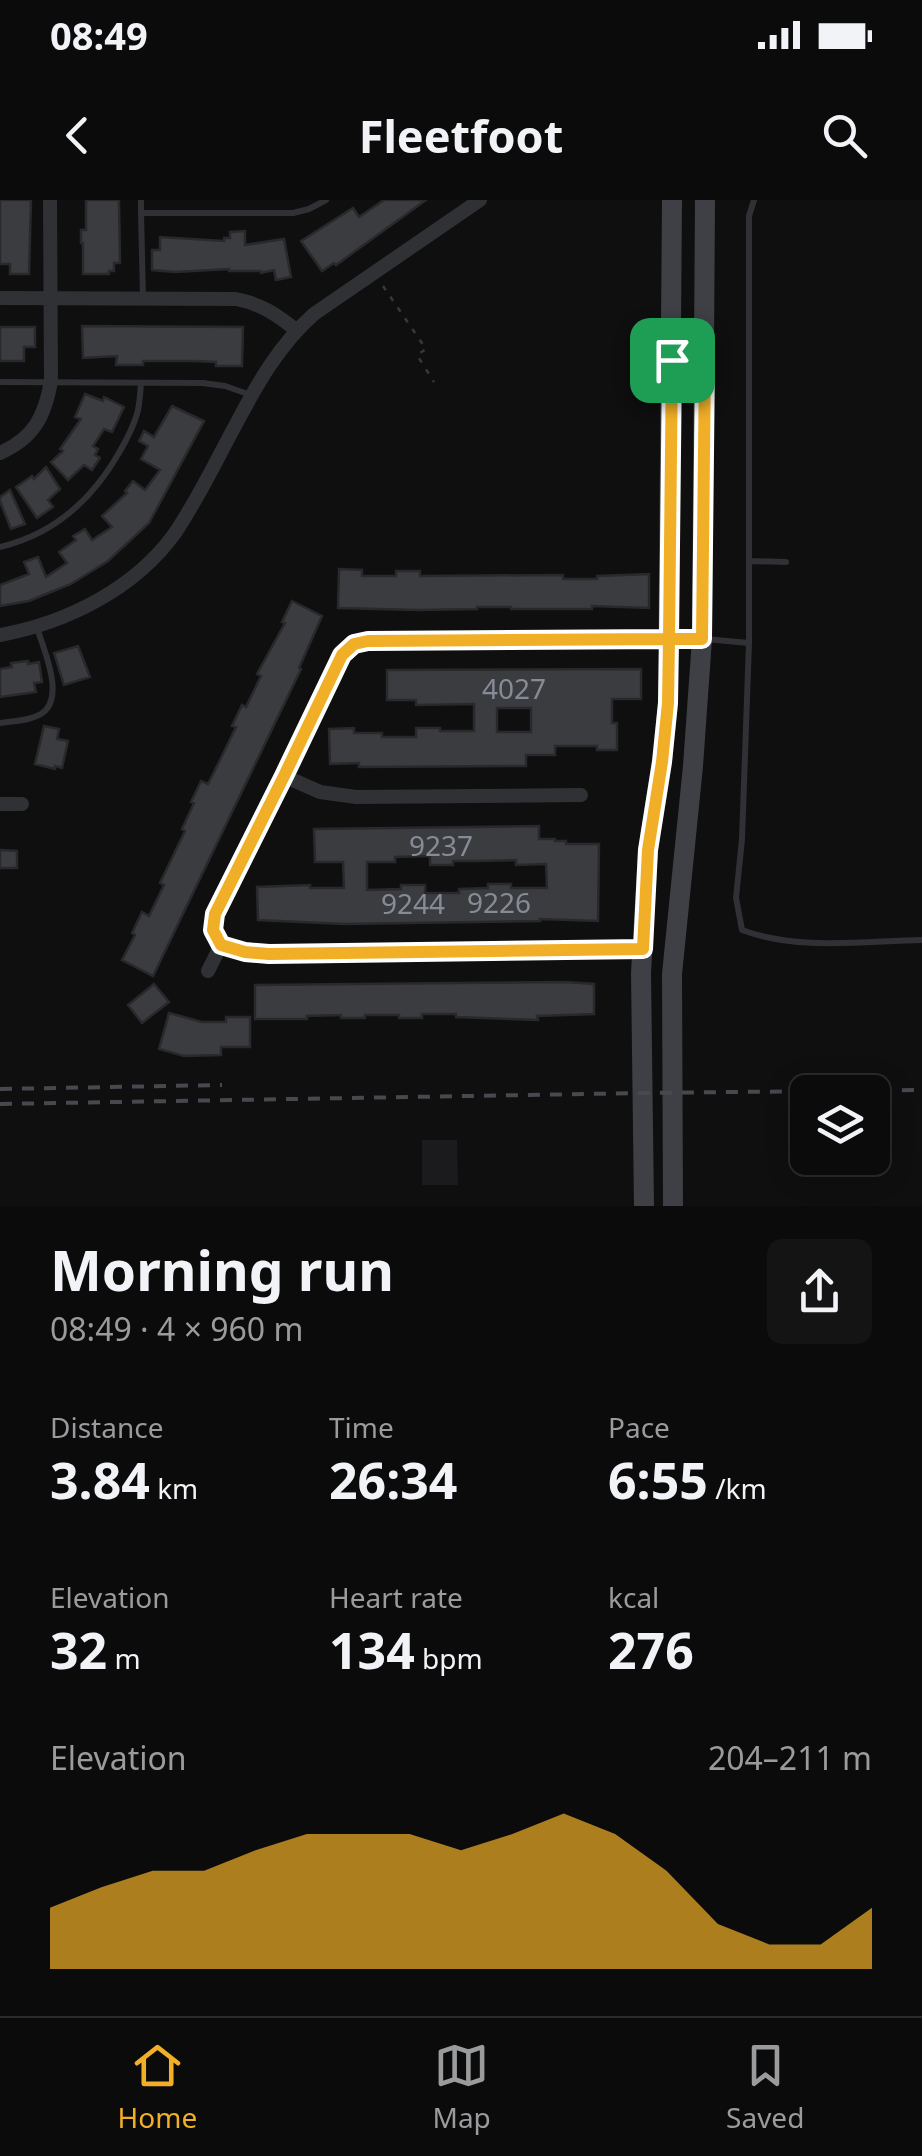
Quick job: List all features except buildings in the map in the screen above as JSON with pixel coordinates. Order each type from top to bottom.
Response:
[{"type":"main road","points":[[644,1206],[643,949],[648,850],[668,703],[672,200]]},
{"type":"main road","points":[[673,1206],[672,974],[702,639],[705,200]]},
{"type":"main road","points":[[672,360],[705,360]]},
{"type":"main road","points":[[669,639],[702,639]]},
{"type":"street","points":[[0,453],[12,448],[46,411],[52,382],[50,200]]},
{"type":"street","points":[[0,634],[71,615],[125,582],[173,535],[274,356],[296,330],[480,200]]},
{"type":"street","points":[[0,298],[236,298],[272,311],[296,330]]},
{"type":"street","points":[[643,949],[269,954],[221,945],[213,930],[215,914],[342,655],[354,644],[669,639]]},
{"type":"street","points":[[284,776],[320,792],[356,797],[581,795]]},
{"type":"street","points":[[0,804],[22,804]]},
{"type":"street","points":[[208,971],[221,945]]},
{"type":"lane","points":[[141,200],[143,298]]},
{"type":"lane","points":[[141,213],[293,213],[326,200]]},
{"type":"lane","points":[[754,200],[749,216],[748,643],[742,839],[736,898],[742,930],[765,939],[790,942],[922,940]]},
{"type":"lane","points":[[0,382],[203,382],[251,396]]},
{"type":"lane","points":[[0,547],[45,530],[92,494],[128,438],[142,382]]},
{"type":"lane","points":[[749,561],[786,562]]},
{"type":"lane","points":[[0,723],[43,713],[50,705],[53,684],[37,627]]},
{"type":"lane","points":[[702,639],[748,643]]},
{"type":"path","points":[[388,294],[426,349],[416,355],[434,382]]},
{"type":"shaded area","points":[[422,1140],[457,1140],[458,1185],[422,1185]]},
{"type":"railway","points":[[0,1089],[222,1085]]},
{"type":"railway","points":[[0,1104],[922,1090]]},
{"type":"route","points":[[672,360],[669,639],[354,644],[342,655],[215,914],[213,930],[221,945],[269,954],[643,949],[648,850],[668,703],[669,639],[702,639],[705,360],[672,360]]}]
